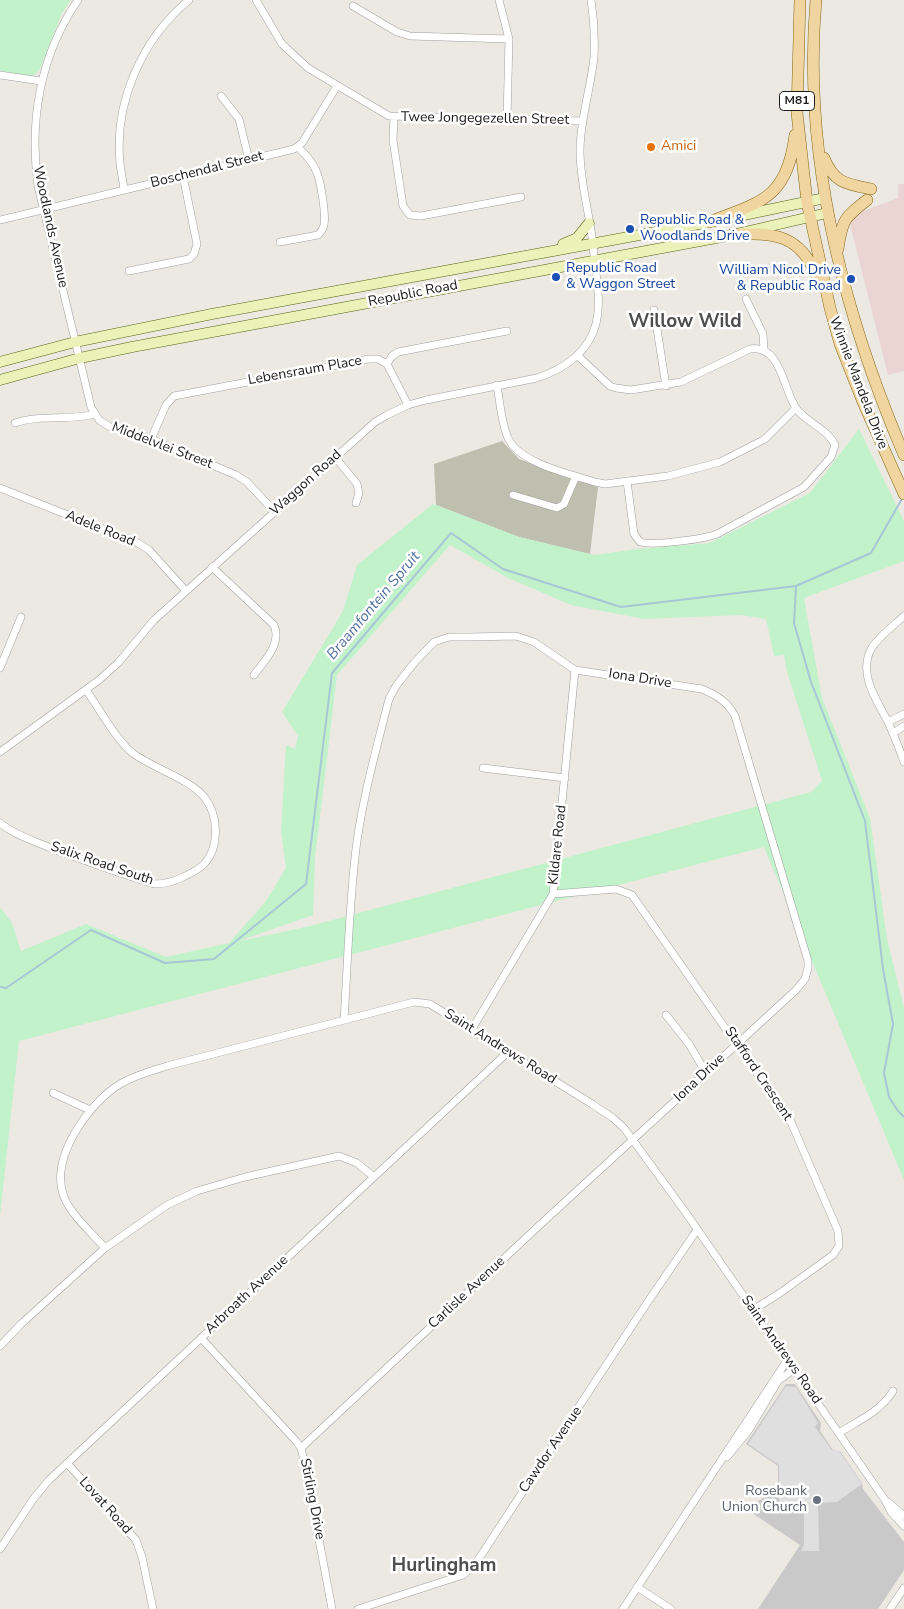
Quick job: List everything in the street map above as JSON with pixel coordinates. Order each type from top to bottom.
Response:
[{"type":"main road","name":"Winnie Mandela Drive","points":[[800,0],[797,114],[810,218],[840,344],[863,402],[904,494]]},
{"type":"main road","name":"Winnie Mandela Drive","points":[[816,0],[814,57],[817,140],[827,213],[836,259],[849,305],[872,374],[903,452]]},
{"type":"main road","points":[[709,222],[760,202],[779,185],[791,162],[797,114]]},
{"type":"main road","points":[[817,140],[829,170],[838,179],[848,184],[871,189]]},
{"type":"main road","name":"Republic Road","points":[[0,362],[75,342],[221,312],[709,222],[825,198]]},
{"type":"main road","points":[[836,259],[842,225],[848,216],[868,200]]},
{"type":"main road","name":"Republic Road","points":[[0,380],[80,358],[732,234],[827,213]]},
{"type":"main road","points":[[531,254],[575,239],[589,223]]},
{"type":"main road","points":[[732,234],[766,233],[792,243],[806,256],[814,269],[830,308]]},
{"type":"street","name":"Woodlands Avenue","points":[[78,0],[62,26],[41,81],[35,123],[35,153],[38,186],[80,358]]},
{"type":"street","points":[[124,190],[120,163],[122,114],[132,78],[158,34],[189,0]]},
{"type":"street","name":"Twee Jongegezellen Street","points":[[256,0],[282,44],[308,68],[381,112],[394,117],[582,121]]},
{"type":"street","points":[[499,0],[509,39],[507,119]]},
{"type":"street","points":[[591,0],[594,56],[580,135],[580,164],[583,192],[593,243]]},
{"type":"street","points":[[353,6],[398,32],[410,36],[509,39]]},
{"type":"street","points":[[0,76],[41,81]]},
{"type":"street","points":[[280,242],[318,235],[322,231],[324,217],[318,173],[314,165],[298,147],[309,133],[337,86]]},
{"type":"street","points":[[221,96],[239,119],[249,160]]},
{"type":"street","points":[[394,117],[393,140],[403,206],[410,215],[421,216],[521,197]]},
{"type":"street","name":"Boschendal Street","points":[[0,220],[298,147]]},
{"type":"street","points":[[129,271],[188,259],[196,252],[197,244],[183,176]]},
{"type":"street","name":"Waggon Road","points":[[0,752],[86,690],[113,668],[154,620],[335,457],[382,418],[408,405],[537,378],[552,373],[578,356],[589,340],[596,323],[598,290],[593,243]]},
{"type":"street","points":[[746,298],[763,334],[764,350]]},
{"type":"street","points":[[654,310],[666,386]]},
{"type":"street","points":[[408,405],[387,364],[392,356],[398,352],[507,331]]},
{"type":"street","points":[[578,356],[604,382],[616,388],[631,390],[666,386],[681,382],[750,349],[764,350],[772,356],[796,408],[832,440],[835,447],[831,457],[809,483],[798,491],[717,534],[707,537],[650,543],[640,542],[634,534],[628,482]]},
{"type":"street","points":[[14,423],[24,420],[63,419],[95,414],[80,358]]},
{"type":"street","name":"Lebensraum Place","points":[[151,439],[166,405],[174,396],[369,359],[378,359],[387,364]]},
{"type":"street","points":[[497,385],[508,440],[521,453],[530,460],[605,484],[668,476],[720,462],[765,439],[796,408]]},
{"type":"street","name":"Middelvlei Street","points":[[95,414],[99,420],[110,427],[151,439],[242,478],[275,512]]},
{"type":"street","points":[[335,457],[357,484],[359,493],[356,504]]},
{"type":"street","points":[[513,495],[557,508],[564,504],[576,476]]},
{"type":"street","name":"Adele Road","points":[[0,488],[138,543],[149,550],[186,591]]},
{"type":"street","points":[[212,567],[274,625],[277,632],[272,649],[254,675]]},
{"type":"street","points":[[904,616],[875,644],[868,657],[867,665],[869,685],[888,722],[904,762]]},
{"type":"street","points":[[0,668],[21,617]]},
{"type":"street","name":"Iona Drive","points":[[344,1020],[357,843],[373,762],[389,699],[396,686],[414,663],[434,642],[449,638],[508,636],[525,638],[549,651],[574,670],[702,689],[720,698],[732,709],[735,716],[808,964],[804,979],[796,990],[633,1139]]},
{"type":"street","name":"Kildare Road","points":[[472,1029],[552,894],[565,778],[574,670]]},
{"type":"street","name":"Salix Road South","points":[[0,823],[37,842],[139,879],[159,884],[175,881],[204,864],[211,853],[215,837],[213,816],[202,794],[133,753],[86,690]]},
{"type":"street","points":[[888,722],[904,714]]},
{"type":"street","points":[[892,733],[904,726]]},
{"type":"street","points":[[483,768],[565,778]]},
{"type":"street","name":"Stafford Crescent","points":[[552,894],[616,889],[632,895],[791,1122],[840,1239],[836,1251],[828,1260],[753,1310]]},
{"type":"street","name":"Saint Andrews Road","points":[[105,1248],[71,1209],[64,1196],[62,1169],[66,1152],[73,1137],[90,1110],[121,1084],[144,1073],[344,1020],[421,1002],[437,1007],[613,1118],[633,1139],[886,1500],[895,1517],[904,1526]]},
{"type":"street","points":[[666,1015],[689,1044],[706,1073]]},
{"type":"street","name":"Arbroath Avenue","points":[[0,1550],[43,1486],[508,1052]]},
{"type":"street","points":[[53,1093],[90,1110]]},
{"type":"street","name":"Carlisle Avenue","points":[[301,1448],[633,1139]]},
{"type":"street","points":[[0,1346],[21,1324],[105,1248],[167,1205],[197,1191],[245,1176],[339,1156],[357,1163],[374,1177]]},
{"type":"street","name":"Cawdor Avenue","points":[[358,1609],[456,1578],[467,1573],[474,1566],[697,1230]]},
{"type":"street","name":"Stirling Drive","points":[[201,1338],[280,1422],[301,1448],[306,1464],[332,1609]]},
{"type":"street","points":[[623,1609],[719,1466],[739,1443],[788,1360]]},
{"type":"street","points":[[754,1415],[778,1381],[794,1369]]},
{"type":"street","points":[[839,1433],[876,1410],[886,1402],[893,1391]]},
{"type":"street","name":"Lovat Road","points":[[67,1464],[136,1540],[142,1556],[152,1609]]},
{"type":"street","name":"Saint Andrews Road","points":[[886,1500],[904,1516]]},
{"type":"street","points":[[638,1587],[671,1609]]},
{"type":"street","points":[[890,1609],[904,1588]]},
{"type":"shaded area","points":[[898,184],[904,184],[904,371],[888,375],[850,224],[861,212],[898,198]]},
{"type":"shaded area","points":[[502,441],[519,459],[598,487],[590,554],[519,537],[436,505],[434,464]]},
{"type":"shaded area","name":"Rosebank Union Church","points":[[786,1384],[795,1384],[821,1423],[820,1431],[833,1450],[840,1451],[862,1483],[863,1489],[904,1542],[904,1570],[878,1609],[758,1609],[800,1545],[749,1511],[752,1505],[778,1489],[778,1466],[746,1444]]},
{"type":"shaded area","points":[[786,1386],[796,1387],[818,1423],[815,1427],[832,1450],[839,1451],[862,1484],[837,1502],[818,1503],[819,1551],[801,1551],[804,1545],[804,1503],[779,1503],[779,1465],[748,1444]]},
{"type":"green space","points":[[0,0],[71,0],[62,13],[39,71],[33,76],[0,71]]},
{"type":"green space","points":[[859,429],[904,521],[904,561],[804,598],[822,698],[870,818],[887,939],[904,1008],[904,1180],[764,847],[19,1041],[0,1216],[0,907],[12,923],[21,951],[86,924],[166,957],[229,943],[266,901],[286,868],[281,831],[286,745],[295,749],[298,736],[282,712],[343,611],[357,565],[433,504],[519,537],[594,555],[637,549],[710,543],[810,493]],"holes":[[[450,545],[508,578],[571,605],[644,619],[741,615],[766,619],[774,656],[784,655],[787,672],[822,781],[811,792],[310,926],[236,942],[313,915],[315,858],[337,675]]]},
{"type":"waterway","name":"Braamfontein Spruit","points":[[0,987],[6,988],[91,930],[165,963],[214,959],[306,884],[332,673],[451,533],[503,569],[621,607],[796,586],[871,553],[903,497]]},
{"type":"waterway","points":[[796,586],[794,623],[811,682],[865,821],[883,969],[893,1024],[884,1073],[889,1097],[904,1117]]},
{"type":"place","name":"Amici","points":[[651,147]]},
{"type":"place","name":"Republic Road & Woodlands Drive","points":[[630,229]]},
{"type":"place","name":"Republic Road & Waggon Street","points":[[556,277]]},
{"type":"place","name":"William Nicol Drive & Republic Road","points":[[851,279]]},
{"type":"place","name":"Rosebank Union Church","points":[[817,1500]]},
{"type":"district","name":"Willow Wild","points":[[685,322]]},
{"type":"district","name":"Hurlingham","points":[[444,1566]]}]
